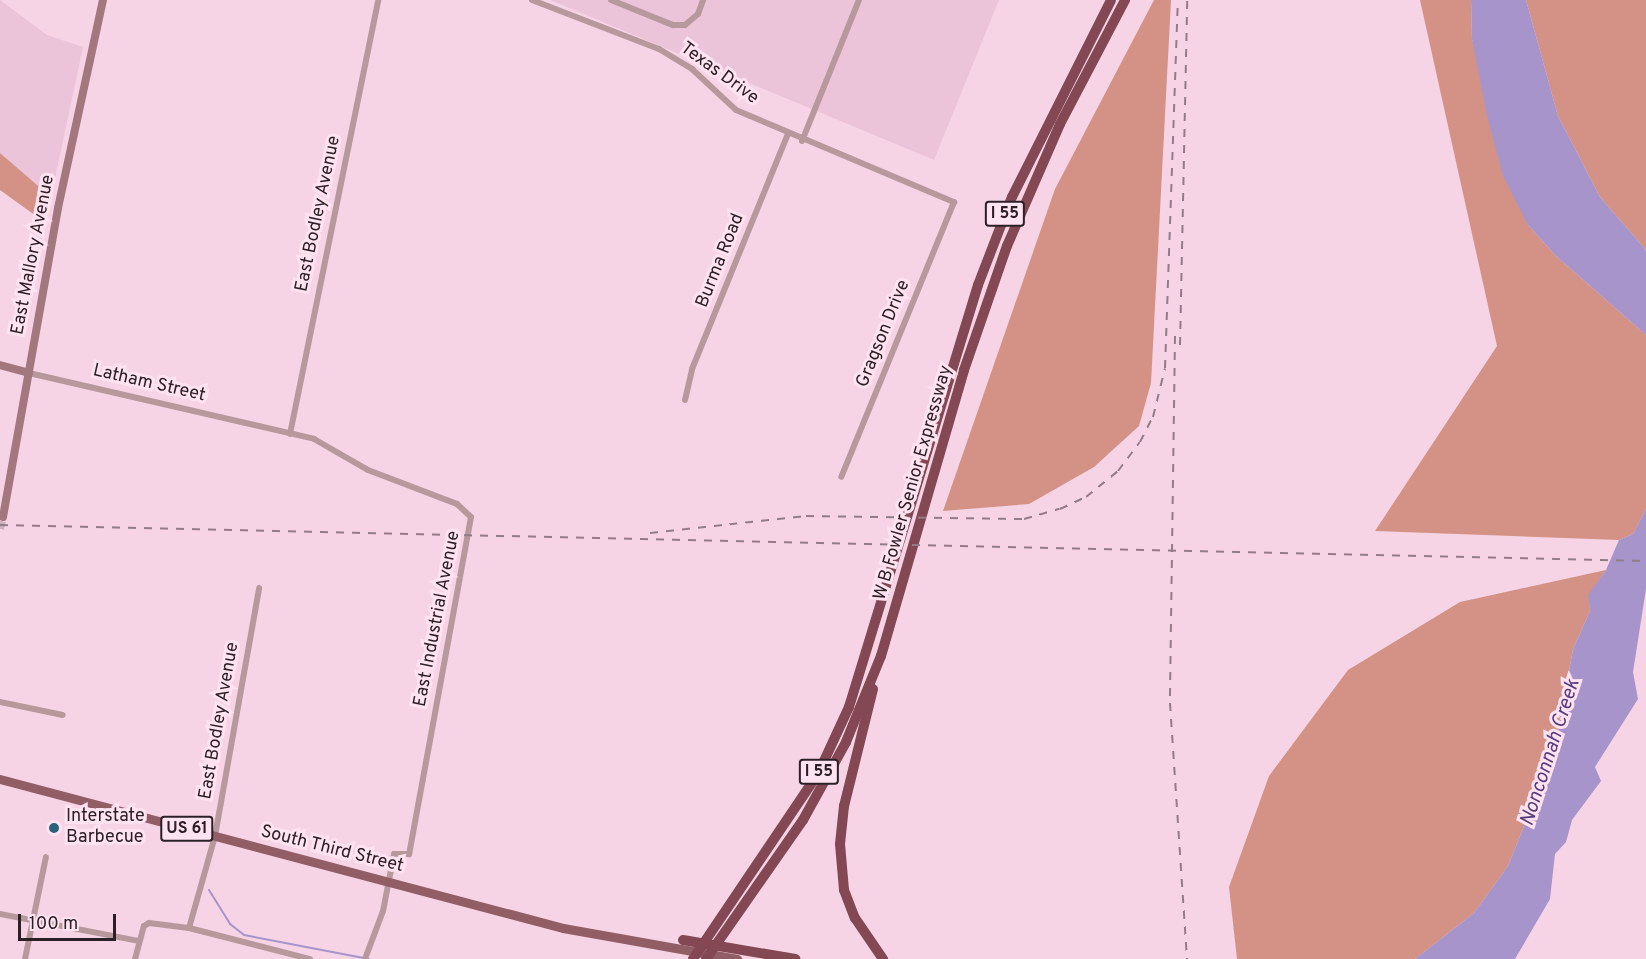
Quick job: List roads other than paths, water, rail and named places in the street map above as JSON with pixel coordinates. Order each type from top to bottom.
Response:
[{"type":"highway","name":"W B Fowler Senior Expressway","points":[[693,959],[818,774],[849,707],[978,285],[1012,197],[1111,0]]},
{"type":"highway","name":"W B Fowler Senior Expressway","points":[[706,959],[803,820],[846,742],[881,656],[964,370],[998,268],[1060,124],[1125,0]]},
{"type":"highway","points":[[881,656],[844,806],[840,844],[844,890],[855,918],[883,959]]},
{"type":"highway","name":"South Third Street","points":[[680,945],[733,946],[795,959]]},
{"type":"main road","name":"East Mallory Avenue","points":[[3,517],[58,208],[104,0]]},
{"type":"main road","name":"Latham Street","points":[[0,365],[29,373]]},
{"type":"main road","name":"South Third Street","points":[[0,779],[563,928],[680,945],[734,958]]},
{"type":"street","name":"East Bodley Avenue","points":[[290,434],[378,0]]},
{"type":"street","name":"Texas Drive","points":[[531,0],[659,49],[692,69],[736,110],[802,141],[954,202]]},
{"type":"street","points":[[611,0],[673,25],[685,25],[698,14],[703,0]]},
{"type":"street","points":[[802,141],[859,0]]},
{"type":"street","name":"Burma Road","points":[[685,400],[692,369],[788,134]]},
{"type":"street","name":"Gragson Drive","points":[[841,477],[954,202]]},
{"type":"street","name":"Latham Street","points":[[29,373],[290,434]]},
{"type":"street","name":"East Industrial Avenue","points":[[290,434],[314,439],[368,470],[448,499],[471,517],[409,854],[394,854],[383,911],[366,956]]},
{"type":"street","name":"East Bodley Avenue","points":[[189,928],[215,836],[259,588]]},
{"type":"street","points":[[0,702],[63,715]]},
{"type":"street","points":[[26,959],[46,857]]},
{"type":"street","points":[[0,915],[139,941]]},
{"type":"street","points":[[135,959],[139,941],[149,922],[189,928],[310,959]]},
{"type":"waterway","points":[[209,890],[230,924],[244,935],[369,959]]},
{"type":"tunnel","points":[[0,529],[3,517]]},
{"type":"railway","points":[[650,533],[806,516],[1024,519],[1060,509],[1086,497],[1118,471],[1140,442],[1153,417],[1165,368],[1178,0]]},
{"type":"railway","points":[[1180,345],[1187,0]]},
{"type":"railway","points":[[1175,336],[1170,703],[1187,959]]},
{"type":"railway","points":[[0,525],[1646,561]]},
{"type":"place","name":"Interstate Barbecue","points":[[54,828]]},
{"type":"water label","name":"Nonconnah Creek","points":[[1551,753]]}]
